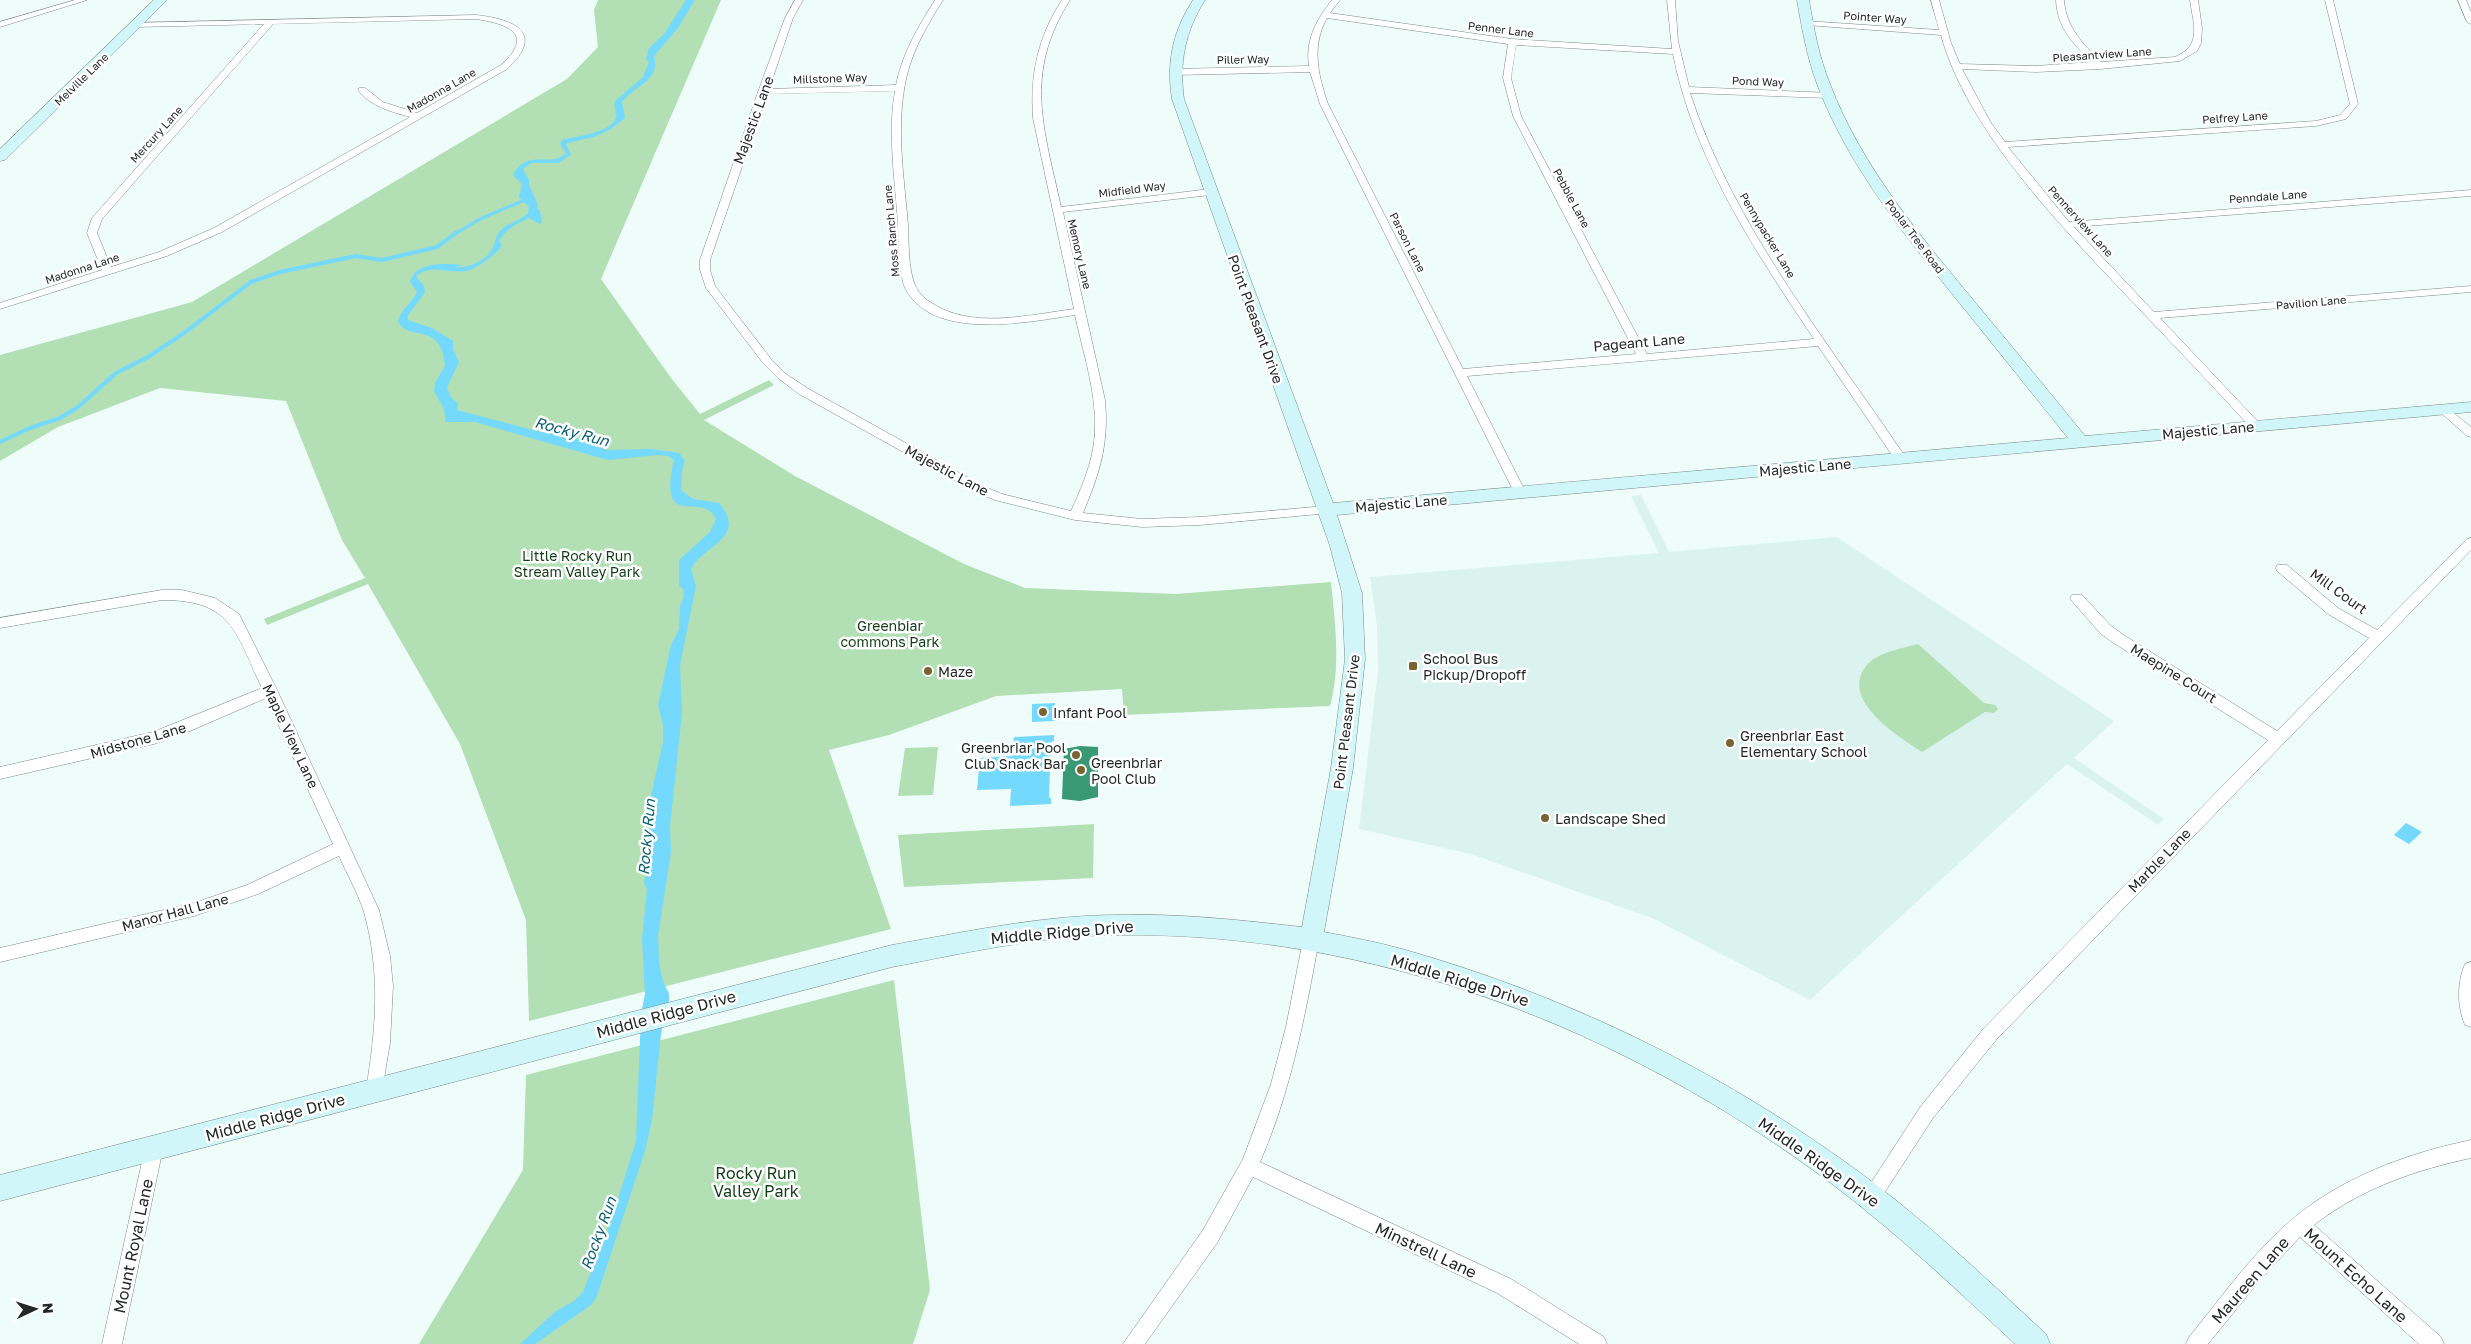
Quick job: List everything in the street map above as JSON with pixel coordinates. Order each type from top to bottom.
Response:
[{"type":"street","points":[[0,25],[83,0]]},
{"type":"street","name":"Melville Lane","points":[[0,157],[161,0]]},
{"type":"street","name":"Majestic Lane","points":[[800,0],[789,18],[704,260],[710,286],[766,361],[803,391],[978,489],[1018,503],[1075,516],[1118,522],[1162,523],[1520,493],[2471,407]]},
{"type":"street","name":"Moss Ranch Lane","points":[[939,0],[914,41],[898,88],[896,139],[910,287],[917,298],[942,314],[972,320],[1002,321],[1080,311]]},
{"type":"street","name":"Memory Lane","points":[[1066,0],[1049,29],[1040,52],[1035,89],[1037,118],[1099,400],[1102,428],[1097,462],[1075,516]]},
{"type":"street","name":"Point Pleasant Drive","points":[[1133,1344],[1176,1289],[1203,1248],[1249,1166],[1266,1124],[1286,1063],[1298,1013],[1342,768],[1355,659],[1352,592],[1326,510],[1178,99],[1174,72],[1178,40],[1184,24],[1199,0]]},
{"type":"street","name":"Parson Lane","points":[[1336,0],[1325,15],[1313,44],[1312,69],[1324,104],[1520,493]]},
{"type":"street","name":"Pennypacker Lane","points":[[1671,0],[1676,52],[1686,90],[1704,141],[1728,194],[1765,256],[1821,342],[1900,458]]},
{"type":"street","name":"Poplar Tree Road","points":[[1803,0],[1806,23],[1817,64],[1829,95],[1859,153],[1897,212],[1944,274],[2081,442]]},
{"type":"street","name":"Pennerview Lane","points":[[1935,0],[1943,33],[1974,100],[2027,178],[2066,225],[2256,426]]},
{"type":"street","points":[[2060,0],[2060,11],[2068,31],[2100,66]]},
{"type":"street","name":"Pleasantview Lane","points":[[1957,66],[2012,69],[2100,66],[2167,61],[2192,52],[2199,44],[2194,0]]},
{"type":"street","name":"Pelfrey Lane","points":[[2003,144],[2288,125],[2325,122],[2342,117],[2352,110],[2354,104],[2329,0]]},
{"type":"street","points":[[2462,0],[2471,22]]},
{"type":"street","name":"Penner Lane","points":[[1325,15],[1512,42],[1676,52]]},
{"type":"street","name":"Madonna Lane","points":[[0,306],[171,251],[218,230],[512,60],[521,47],[521,39],[517,31],[506,24],[476,17],[136,25]]},
{"type":"street","name":"Mercury Lane","points":[[108,272],[92,233],[97,218],[271,22]]},
{"type":"street","name":"Pointer Way","points":[[1806,23],[1943,33]]},
{"type":"street","name":"Pebble Lane","points":[[1512,42],[1507,78],[1517,116],[1643,357]]},
{"type":"street","name":"Piller Way","points":[[1174,72],[1312,69]]},
{"type":"street","name":"Millstone Way","points":[[762,92],[898,88]]},
{"type":"street","points":[[362,90],[368,98],[376,103],[418,116]]},
{"type":"street","name":"Pond Way","points":[[1686,90],[1829,95]]},
{"type":"street","name":"Midfield Way","points":[[1057,210],[1210,192]]},
{"type":"street","name":"Penndale Lane","points":[[2066,225],[2471,193]]},
{"type":"street","name":"Pavilion Lane","points":[[2152,315],[2471,289]]},
{"type":"street","name":"Pageant Lane","points":[[1460,373],[1821,342]]},
{"type":"street","points":[[2444,409],[2471,433]]},
{"type":"street","name":"Marble Lane","points":[[1871,1198],[1927,1112],[1990,1034],[2471,542]]},
{"type":"street","name":"Mill Court","points":[[2282,568],[2333,611],[2378,637]]},
{"type":"street","name":"Maple View Lane","points":[[0,623],[129,599],[162,595],[195,597],[223,608],[234,617],[270,690],[371,910],[382,956],[384,986],[382,1043],[375,1090]]},
{"type":"street","name":"Maepine Court","points":[[2077,598],[2117,638],[2278,739]]},
{"type":"street","name":"Midstone Lane","points":[[0,773],[122,747],[154,738],[185,728],[270,690]]},
{"type":"street","name":"Manor Hall Lane","points":[[0,954],[187,911],[222,901],[257,888],[342,847]]},
{"type":"street","name":"Middle Ridge Drive","points":[[0,1188],[686,1008],[892,956],[976,940],[1048,930],[1113,925],[1157,925],[1258,931],[1368,952],[1445,972],[1519,997],[1591,1027],[1657,1059],[1737,1105],[1811,1153],[1871,1198],[1915,1233],[2036,1344]]},
{"type":"street","points":[[2471,969],[2467,994],[2471,1019]]},
{"type":"street","name":"Mount Royal Lane","points":[[112,1344],[154,1148]]},
{"type":"street","name":"Maureen Lane","points":[[2196,1344],[2266,1257],[2300,1225],[2336,1200],[2375,1179],[2404,1167],[2471,1149]]},
{"type":"street","name":"Minstrell Lane","points":[[1249,1166],[1504,1286],[1563,1321],[1597,1344]]},
{"type":"street","name":"Mount Echo Lane","points":[[2300,1225],[2434,1344]]},
{"type":"shaded area","name":"Greenbriar East Elementary School","points":[[1641,495],[1669,552],[1837,537],[2114,721],[2074,758],[2164,819],[2158,825],[2067,764],[1810,1000],[1652,918],[1471,854],[1359,829],[1378,671],[1377,626],[1370,577],[1659,553],[1631,496]]},
{"type":"green space","name":"Little Rocky Run Stream Valley Park","points":[[598,0],[721,0],[601,279],[671,378],[700,414],[769,380],[774,385],[704,420],[795,476],[964,564],[1025,588],[1176,594],[1331,582],[1336,644],[1335,676],[1330,706],[1124,715],[1122,689],[996,696],[889,735],[829,750],[891,929],[529,1021],[526,920],[460,744],[368,584],[267,625],[264,619],[365,578],[342,540],[286,401],[160,388],[58,427],[0,461],[0,355],[192,302],[567,79],[598,47],[594,10]]},
{"type":"green space","points":[[1918,644],[1984,703],[1995,705],[1998,709],[1994,713],[1985,712],[1922,752],[1886,727],[1874,715],[1865,703],[1860,690],[1860,677],[1868,664],[1878,656]]},
{"type":"green space","points":[[938,747],[933,795],[898,796],[905,748]]},
{"type":"green space","points":[[1094,824],[1093,878],[904,887],[898,835]]},
{"type":"green space","name":"Rocky Run Valley Park","points":[[894,980],[930,1290],[913,1344],[419,1344],[523,1170],[526,1075]]},
{"type":"water","name":"Rocky Run","points":[[686,0],[695,0],[678,28],[654,56],[654,71],[646,82],[622,102],[625,118],[611,129],[594,137],[567,143],[566,145],[571,154],[559,163],[531,163],[523,169],[538,205],[537,208],[540,211],[542,222],[540,224],[529,218],[512,227],[499,241],[502,245],[499,250],[471,270],[460,272],[432,270],[421,273],[416,277],[424,286],[425,292],[407,317],[408,320],[432,328],[453,341],[453,349],[459,362],[447,387],[450,396],[458,404],[457,410],[536,431],[584,440],[606,450],[652,449],[679,453],[685,461],[682,470],[681,490],[693,499],[719,503],[727,515],[729,525],[726,533],[720,540],[691,569],[696,586],[680,665],[682,713],[670,826],[671,852],[658,936],[659,963],[663,981],[669,994],[669,1001],[661,1034],[652,1120],[645,1151],[597,1296],[591,1305],[535,1344],[520,1344],[556,1311],[574,1301],[583,1292],[611,1221],[636,1141],[641,1014],[645,994],[642,939],[647,889],[644,883],[651,847],[650,800],[663,742],[663,725],[658,705],[671,645],[679,629],[680,606],[684,596],[683,589],[679,586],[679,560],[710,532],[716,519],[710,511],[676,503],[672,496],[670,483],[674,460],[668,456],[658,455],[608,460],[475,422],[446,422],[444,409],[434,391],[435,383],[445,366],[442,351],[437,342],[431,337],[409,331],[402,327],[398,321],[417,292],[410,282],[413,275],[419,270],[433,265],[449,264],[464,265],[455,267],[466,267],[477,263],[493,248],[501,230],[528,213],[529,207],[519,197],[522,184],[513,175],[519,167],[525,162],[532,160],[560,157],[566,153],[560,144],[562,140],[601,130],[613,122],[616,117],[615,101],[643,77],[649,62],[646,59],[649,48],[664,34]]},
{"type":"water","name":"Infant Pool","points":[[1055,703],[1055,721],[1032,722],[1032,704]]},
{"type":"water","points":[[1054,735],[1054,741],[1051,742],[1049,798],[1051,798],[1051,804],[1010,806],[1011,789],[977,790],[980,758],[1013,756],[1014,737]]},
{"type":"water","points":[[2406,823],[2422,832],[2409,844],[2394,835]]},
{"type":"building","name":"Greenbriar Pool Club","points":[[1080,746],[1098,747],[1098,797],[1080,801],[1062,799],[1064,749]]},
{"type":"waterway","points":[[455,234],[480,219],[527,199]]},
{"type":"waterway","points":[[0,442],[30,428],[60,418],[78,407],[116,373],[148,357],[184,333],[251,282],[280,272],[356,256],[382,260],[437,247],[457,232]]},
{"type":"place","name":"School Bus Pickup/Dropoff","points":[[1413,666]]},
{"type":"place","name":"Maze","points":[[928,671]]},
{"type":"place","name":"Infant Pool","points":[[1043,712]]},
{"type":"place","name":"Greenbriar East Elementary School","points":[[1730,743]]},
{"type":"place","name":"Greenbriar Pool Club Snack Bar","points":[[1076,755]]},
{"type":"place","name":"Greenbriar Pool Club","points":[[1081,770]]},
{"type":"place","name":"Landscape Shed","points":[[1545,818]]},
{"type":"park label","name":"Greenbiar commons Park","points":[[890,634]]}]
